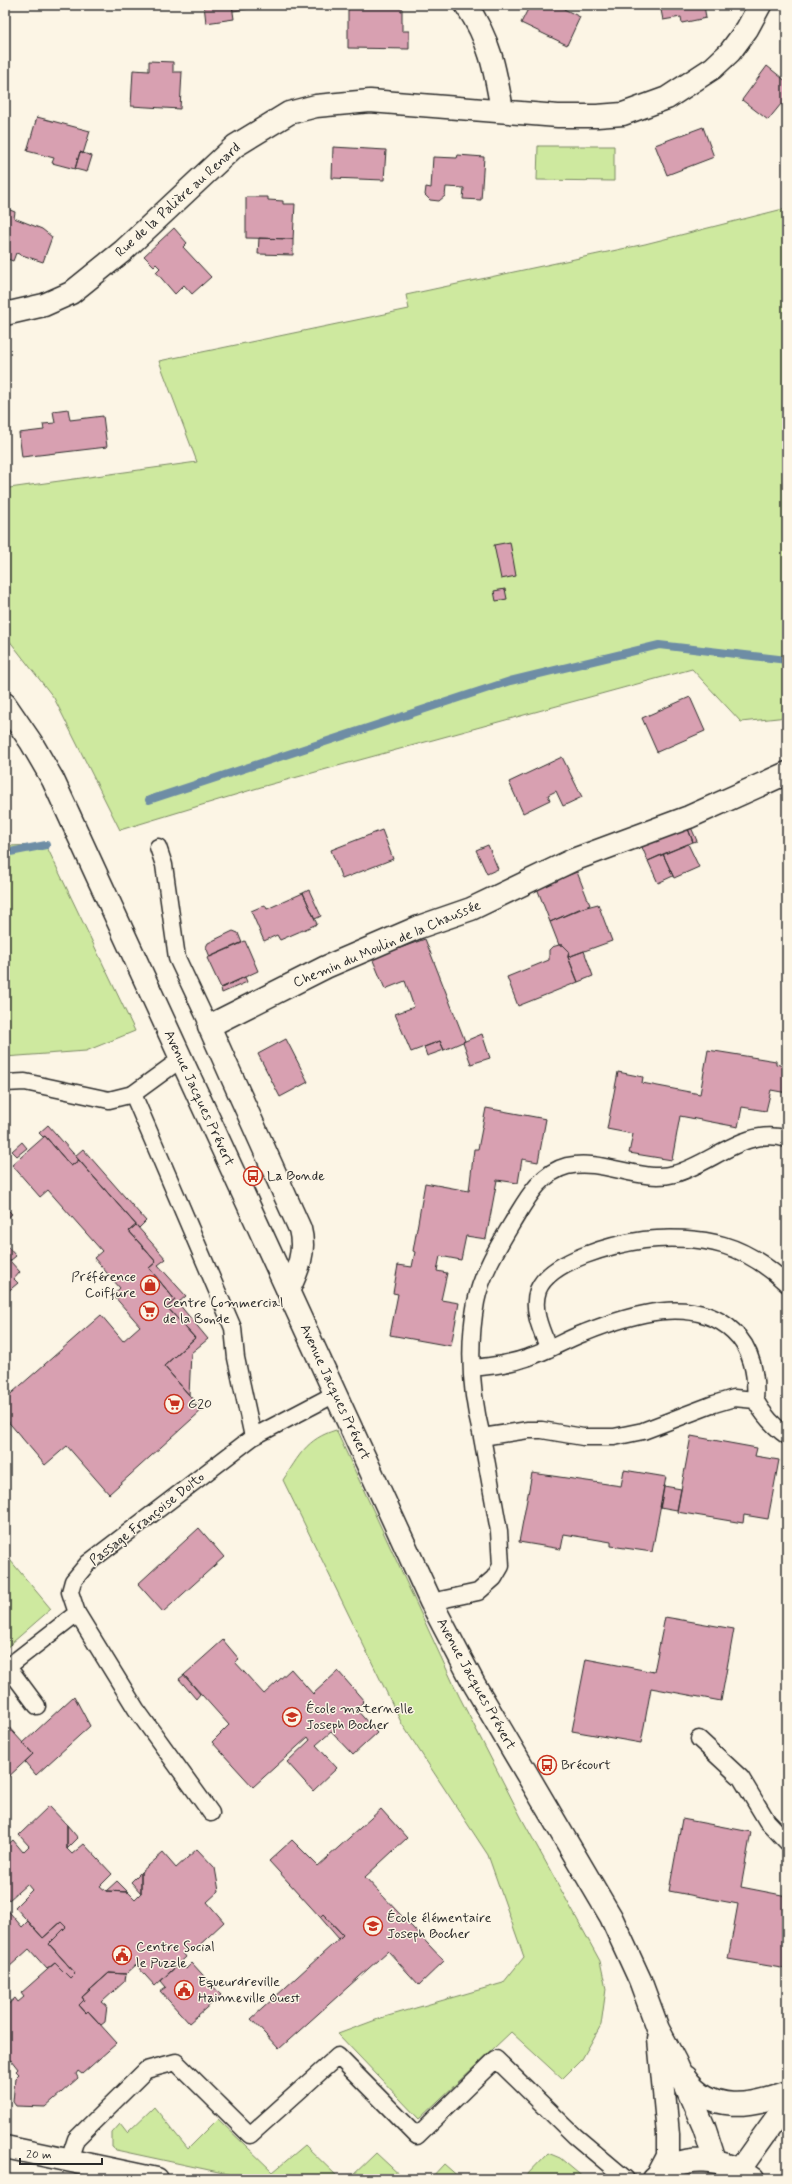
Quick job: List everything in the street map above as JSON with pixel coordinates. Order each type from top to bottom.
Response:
[{"type":"street","points":[[466,5],[480,26],[494,64],[502,110]]},
{"type":"street","name":"Rue de la Palière au Renard","points":[[5,314],[44,305],[71,293],[123,251],[235,146],[289,113],[316,106],[370,101],[502,110],[558,116],[623,114],[667,98],[713,68],[730,52],[747,29],[760,5]]},
{"type":"street","name":"Avenue Jacques Prévert","points":[[5,704],[31,742],[53,780],[431,1602],[474,1684],[612,1917],[640,1980],[658,2029],[675,2061],[704,2127],[716,2161]]},
{"type":"street","name":"Chemin du Moulin de la Chaussée","points":[[209,1026],[326,967],[419,927],[471,909],[573,860],[689,817],[787,773]]},
{"type":"street","points":[[209,1026],[300,1229],[304,1242],[301,1258],[288,1291]]},
{"type":"street","name":"Avenue Jacques Prévert","points":[[656,2178],[668,2156],[668,2134],[658,2029]]},
{"type":"street","points":[[675,2061],[687,2079],[697,2090],[716,2101],[739,2105],[763,2102],[787,2093]]},
{"type":"street","points":[[656,2178],[675,2166],[695,2160],[716,2161],[746,2174],[787,2103]]},
{"type":"street","points":[[5,2147],[157,2179]]},
{"type":"lane","points":[[158,847],[164,870],[177,958],[209,1026]]},
{"type":"lane","points":[[5,1083],[25,1082],[109,1100],[133,1094],[181,1059]]},
{"type":"lane","points":[[133,1094],[234,1328],[240,1378],[253,1436]]},
{"type":"lane","points":[[431,1602],[478,1592],[494,1578],[501,1566],[499,1532],[477,1416],[472,1368],[476,1301],[499,1245],[536,1187],[550,1172],[568,1166],[586,1165],[662,1177],[676,1174],[723,1151],[762,1137],[778,1137],[787,1139]]},
{"type":"lane","points":[[549,1348],[539,1326],[536,1306],[538,1290],[551,1273],[579,1258],[608,1248],[645,1240],[686,1239],[722,1245],[750,1256],[774,1272],[787,1284]]},
{"type":"lane","points":[[472,1368],[510,1363],[584,1333],[638,1315],[660,1311],[701,1313],[723,1322],[740,1338],[750,1357],[756,1382],[755,1400],[763,1415],[773,1426],[787,1436]]},
{"type":"lane","name":"Passage Françoise Dolto","points":[[212,1813],[136,1709],[77,1612],[70,1592],[73,1580],[88,1563],[253,1436],[336,1394]]},
{"type":"lane","points":[[482,1437],[528,1430],[542,1430],[583,1437],[614,1438],[643,1430],[734,1398],[755,1400]]},
{"type":"lane","points":[[37,1706],[6,1668],[77,1612]]},
{"type":"lane","points":[[699,1739],[741,1778],[767,1821],[787,1842]]},
{"type":"lane","points":[[69,2160],[76,2139],[146,2070],[176,2062],[250,2135],[338,2056],[417,2136],[496,2059],[575,2136],[626,2179]]},
{"type":"green space","points":[[538,146],[614,146],[614,181],[537,180]]},
{"type":"green space","points":[[787,208],[787,717],[741,722],[692,669],[261,787],[120,830],[54,698],[5,635],[5,493],[9,488],[197,462],[159,361],[409,309],[406,295],[645,244]]},
{"type":"green space","points":[[46,845],[135,1031],[86,1051],[5,1057],[5,846]]},
{"type":"green space","points":[[336,1430],[459,1696],[521,1817],[600,1961],[606,1989],[601,2025],[582,2059],[562,2079],[511,2032],[419,2119],[338,2034],[381,2018],[503,1983],[524,1957],[488,1855],[402,1724],[283,1480],[304,1449],[310,1443],[317,1438]]},
{"type":"green space","points":[[5,1554],[51,1609],[5,1649]]},
{"type":"green space","points":[[154,2107],[188,2149],[218,2119],[273,2172],[305,2145],[340,2179],[251,2179],[116,2150],[112,2147],[112,2133],[120,2124],[127,2133]]},
{"type":"green space","points":[[376,2153],[404,2179],[349,2179]]},
{"type":"green space","points":[[548,2153],[560,2158],[585,2179],[523,2179]]},
{"type":"green space","points":[[444,2164],[461,2179],[430,2179]]},
{"type":"building","points":[[204,5],[232,5],[234,19],[206,23]]},
{"type":"building","points":[[232,5],[252,5],[252,8],[233,11]]},
{"type":"building","points":[[348,5],[402,5],[402,31],[409,31],[409,49],[348,48]]},
{"type":"building","points":[[530,5],[565,5],[564,9],[580,17],[567,45],[521,23]]},
{"type":"building","points":[[660,5],[704,5],[706,18],[682,23],[681,17],[663,20]]},
{"type":"building","points":[[149,61],[173,62],[173,72],[182,72],[180,109],[131,106],[133,70],[149,71]]},
{"type":"building","points":[[767,66],[787,82],[787,108],[781,104],[768,120],[742,100]]},
{"type":"building","points":[[37,117],[90,131],[83,154],[80,152],[75,169],[52,163],[54,158],[27,151]]},
{"type":"building","points":[[703,127],[714,157],[667,175],[655,145]]},
{"type":"building","points":[[333,147],[386,150],[384,180],[332,178]]},
{"type":"building","points":[[80,152],[92,156],[87,172],[75,169]]},
{"type":"building","points":[[458,155],[484,157],[481,200],[463,199],[464,188],[446,187],[445,196],[439,201],[430,200],[425,195],[426,187],[431,188],[433,157],[457,158]]},
{"type":"building","points":[[246,197],[268,197],[268,200],[283,201],[283,204],[295,204],[293,239],[246,238]]},
{"type":"building","points":[[5,208],[15,212],[14,218],[42,229],[52,237],[43,262],[16,253],[13,261],[5,258]]},
{"type":"building","points":[[174,228],[187,243],[183,247],[211,277],[192,294],[184,285],[175,294],[156,272],[160,268],[156,264],[154,266],[144,256]]},
{"type":"building","points":[[259,238],[293,239],[293,255],[258,254]]},
{"type":"building","points":[[68,409],[70,420],[103,416],[107,447],[22,457],[19,433],[44,430],[43,424],[55,423],[53,411]]},
{"type":"building","points":[[510,542],[516,576],[501,579],[494,545]]},
{"type":"building","points":[[505,589],[507,599],[496,601],[494,591]]},
{"type":"building","points":[[690,697],[705,731],[657,752],[642,718]]},
{"type":"building","points":[[562,757],[582,797],[563,806],[556,791],[548,795],[550,800],[523,813],[509,782]]},
{"type":"building","points":[[690,825],[697,841],[693,842],[687,826]]},
{"type":"building","points":[[687,826],[693,842],[648,861],[641,845]]},
{"type":"building","points":[[382,830],[393,859],[342,879],[331,850]]},
{"type":"building","points":[[688,844],[699,867],[674,878],[663,854]]},
{"type":"building","points":[[488,845],[498,869],[487,874],[476,850]]},
{"type":"building","points":[[663,854],[673,876],[658,883],[648,861]]},
{"type":"building","points":[[577,872],[590,905],[550,922],[537,888]]},
{"type":"building","points":[[309,890],[321,916],[315,919],[303,893]]},
{"type":"building","points":[[303,893],[317,924],[280,940],[277,935],[264,941],[251,911],[265,905],[267,909]]},
{"type":"building","points":[[598,904],[612,941],[568,957],[569,951],[563,945],[559,945],[550,922],[579,909]]},
{"type":"building","points":[[233,931],[238,933],[242,943],[210,957],[206,947],[208,943]]},
{"type":"building","points":[[425,939],[465,1041],[444,1050],[440,1041],[411,1052],[395,1014],[414,1007],[405,981],[385,989],[372,958]]},
{"type":"building","points":[[245,941],[258,971],[221,988],[207,958]]},
{"type":"building","points":[[563,945],[569,951],[568,957],[578,982],[518,1006],[507,977],[549,960],[549,950],[552,947]]},
{"type":"building","points":[[584,951],[593,976],[578,982],[568,957]]},
{"type":"building","points":[[245,977],[247,982],[222,993],[221,988]]},
{"type":"building","points":[[482,1034],[490,1058],[471,1064],[463,1042]]},
{"type":"building","points":[[286,1039],[308,1082],[280,1097],[258,1054]]},
{"type":"building","points":[[440,1041],[444,1050],[427,1056],[424,1047]]},
{"type":"building","points":[[708,1050],[776,1061],[776,1064],[787,1067],[787,1093],[771,1090],[766,1111],[742,1107],[738,1127],[680,1116],[672,1160],[629,1153],[633,1134],[607,1129],[618,1072],[643,1077],[642,1083],[700,1094]]},
{"type":"building","points":[[486,1108],[546,1119],[538,1162],[522,1159],[518,1183],[497,1180],[486,1239],[466,1236],[461,1260],[440,1256],[437,1271],[447,1273],[441,1300],[459,1303],[451,1346],[390,1335],[398,1294],[393,1293],[398,1265],[412,1267],[415,1252],[413,1251],[425,1183],[469,1191],[474,1149],[478,1149]]},
{"type":"building","points":[[48,1125],[79,1160],[71,1166],[45,1136],[43,1137],[39,1133]]},
{"type":"building","name":"Centre Commercial de la Bonde","points":[[45,1136],[71,1166],[79,1160],[136,1225],[129,1231],[156,1262],[149,1268],[175,1300],[167,1307],[195,1338],[164,1366],[202,1410],[109,1494],[67,1446],[45,1465],[5,1418],[5,1399],[101,1315],[123,1341],[140,1326],[113,1295],[120,1288],[94,1258],[102,1251],[48,1190],[40,1197],[12,1165]]},
{"type":"building","points":[[22,1142],[27,1148],[17,1156],[12,1151]]},
{"type":"building","points":[[83,1149],[146,1221],[139,1228],[75,1156]]},
{"type":"building","points":[[5,1207],[12,1214],[5,1220]]},
{"type":"building","points":[[136,1225],[166,1259],[158,1265],[186,1296],[178,1303],[208,1339],[191,1353],[189,1395],[164,1366],[195,1338],[167,1307],[175,1300],[149,1268],[156,1262],[129,1231]]},
{"type":"building","points":[[5,1244],[16,1256],[10,1261],[20,1272],[14,1279],[18,1283],[6,1293]]},
{"type":"building","points":[[691,1436],[757,1448],[755,1456],[779,1460],[768,1519],[744,1515],[743,1523],[677,1512]]},
{"type":"building","points":[[624,1470],[666,1477],[652,1552],[611,1546],[611,1542],[564,1534],[561,1549],[519,1542],[532,1473],[621,1486]]},
{"type":"building","points":[[664,1486],[681,1489],[677,1510],[660,1507]]},
{"type":"building","points":[[199,1528],[224,1557],[163,1612],[138,1584]]},
{"type":"building","points":[[665,1617],[734,1629],[721,1701],[651,1688],[641,1743],[572,1731],[586,1659],[654,1672]]},
{"type":"building","name":"École maternelle Joseph Bocher","points":[[223,1640],[239,1659],[235,1662],[264,1694],[291,1669],[313,1694],[338,1671],[364,1701],[356,1709],[377,1733],[353,1755],[331,1732],[316,1745],[337,1768],[313,1791],[287,1762],[310,1740],[308,1737],[253,1787],[212,1742],[229,1725],[184,1675]]},
{"type":"building","points":[[184,1675],[200,1694],[196,1699],[179,1679]]},
{"type":"building","points":[[74,1696],[90,1726],[36,1775],[25,1762],[33,1754],[23,1743]]},
{"type":"building","points":[[5,1723],[33,1754],[5,1780]]},
{"type":"building","name":"Centre Social le Puzzle","points":[[49,1806],[67,1825],[67,1849],[72,1854],[84,1844],[112,1874],[100,1886],[106,1891],[128,1892],[135,1899],[141,1893],[141,1872],[163,1853],[176,1868],[197,1849],[215,1868],[219,1891],[207,1902],[224,1922],[192,1952],[188,1948],[183,1953],[186,1957],[155,1986],[136,1965],[126,1974],[109,1973],[82,1997],[84,2000],[79,2005],[86,2013],[88,2011],[117,2043],[82,2074],[78,2071],[76,2074],[78,2078],[45,2107],[16,2106],[13,2102],[15,2078],[19,2074],[16,2071],[18,2069],[11,2060],[8,2062],[5,2059],[5,2007],[15,1998],[18,2002],[24,1997],[21,1993],[55,1963],[70,1978],[75,1973],[49,1944],[66,1927],[61,1922],[43,1938],[15,1907],[32,1890],[27,1884],[9,1900],[5,1895],[5,1847],[13,1840],[23,1852],[29,1846],[19,1835]]},
{"type":"building","name":"École élémentaire Joseph Bocher","points":[[381,1809],[407,1838],[365,1877],[444,1961],[419,1985],[388,1951],[279,2049],[251,2019],[343,1935],[323,1914],[320,1917],[269,1861],[292,1840],[318,1866]]},
{"type":"building","points":[[682,1819],[751,1832],[741,1887],[787,1896],[787,1969],[728,1959],[738,1904],[669,1891]]},
{"type":"building","points":[[67,1825],[78,1838],[67,1849]]},
{"type":"building","points":[[141,1872],[141,1893],[131,1882]]},
{"type":"building","points":[[117,1881],[128,1892],[106,1891]]},
{"type":"building","points":[[5,1907],[22,1927],[28,1921],[43,1938],[61,1922],[66,1927],[49,1944],[75,1973],[70,1978],[55,1963],[47,1969],[29,1949],[8,1968],[7,1966],[5,1968]]},
{"type":"building","points":[[323,1914],[343,1935],[339,1939],[320,1917]]},
{"type":"building","points":[[180,1963],[186,1969],[192,1963],[221,1995],[189,2023],[160,1991],[166,1987],[161,1981]]},
{"type":"building","points":[[109,1973],[126,1974],[125,1981],[102,2002],[107,2006],[105,2022],[101,2025],[88,2011],[86,2013],[79,2005],[84,2000],[82,1997]]},
{"type":"waterway","points":[[149,800],[510,681],[659,645],[787,660]]},
{"type":"waterway","points":[[5,853],[46,845]]},
{"type":"place","name":"La Bonde","points":[[253,1176]]},
{"type":"place","name":"Préférence Coiffure","points":[[150,1285]]},
{"type":"place","name":"Centre Commercial de la Bonde","points":[[149,1311]]},
{"type":"place","name":"G20","points":[[174,1404]]},
{"type":"place","name":"École maternelle Joseph Bocher","points":[[292,1717]]},
{"type":"place","name":"Brécourt","points":[[547,1765]]},
{"type":"place","name":"École élémentaire Joseph Bocher","points":[[373,1926]]},
{"type":"place","name":"Centre Social le Puzzle","points":[[122,1955]]},
{"type":"place","name":"Equeurdreville Hainneville Ouest","points":[[184,1990]]}]
